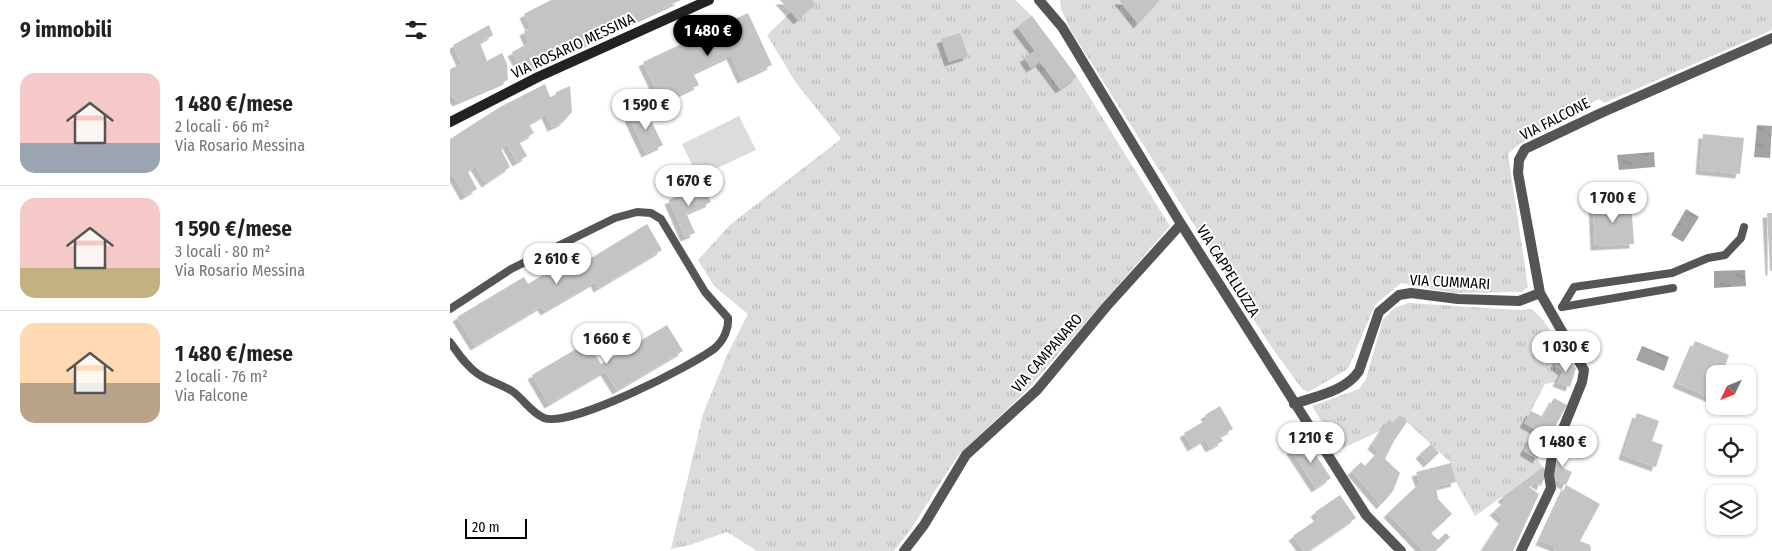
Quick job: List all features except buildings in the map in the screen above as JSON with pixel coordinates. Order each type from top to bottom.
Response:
[{"type":"street","name":"VIA ROSARIO MESSINA","points":[[450,122],[538,77],[709,0]]},
{"type":"street","name":"VIA CAPPELLUZZA","points":[[1038,0],[1062,27],[1181,224],[1366,515],[1401,551]]},
{"type":"street","name":"VIA FALCONE","points":[[1521,551],[1551,488],[1549,475],[1552,456],[1582,382],[1584,370],[1540,293],[1518,173],[1519,160],[1525,149],[1601,112],[1772,38]]},
{"type":"street","name":"VIA CAMPANARO","points":[[904,551],[924,525],[966,455],[1037,390],[1106,307],[1181,224]]},
{"type":"street","name":"VIA CUMMARI","points":[[1294,404],[1343,386],[1354,379],[1359,371],[1379,312],[1399,295],[1411,293],[1458,299],[1519,301],[1540,293]]},
{"type":"lane","points":[[450,310],[511,269],[615,218],[637,212],[651,213],[661,219],[705,292],[728,318],[729,328],[717,347],[700,358],[608,404],[581,414],[552,419],[544,418],[513,391],[477,374],[450,342]]},
{"type":"lane","points":[[1673,288],[1562,307],[1574,287],[1672,273],[1708,258],[1725,255],[1740,238],[1744,227]]},
{"type":"green space","points":[[780,0],[1015,0],[1032,16],[1077,77],[1170,226],[1025,392],[956,458],[911,529],[894,551],[757,551],[727,532],[690,545],[671,549],[703,414],[727,355],[748,314],[714,286],[698,260],[731,224],[841,139],[796,83],[767,35],[791,12]]},
{"type":"green space","points":[[1060,0],[1119,0],[1138,23],[1159,0],[1772,0],[1772,30],[1604,103],[1599,99],[1591,103],[1591,108],[1519,144],[1508,154],[1528,287],[1521,292],[1452,293],[1401,283],[1375,305],[1348,369],[1308,392],[1302,389],[1270,345],[1070,29],[1061,9]]},
{"type":"green space","points":[[739,116],[756,150],[698,177],[682,144]]},
{"type":"green space","points":[[1409,303],[1518,310],[1532,309],[1543,320],[1576,368],[1558,359],[1555,365],[1563,371],[1557,382],[1545,384],[1525,423],[1536,430],[1524,451],[1537,459],[1543,467],[1475,516],[1456,482],[1451,463],[1407,422],[1393,423],[1389,419],[1382,430],[1339,450],[1312,406],[1359,389],[1366,379],[1383,319],[1396,307]]},
{"type":"water","points":[[1757,125],[1772,126],[1770,158],[1754,157]]},
{"type":"water","points":[[1654,152],[1655,167],[1619,170],[1617,155]]},
{"type":"water","points":[[1686,209],[1699,217],[1683,242],[1671,235]]},
{"type":"water","points":[[1745,270],[1746,286],[1714,288],[1714,271]]},
{"type":"water","points":[[1642,346],[1669,357],[1664,371],[1636,360]]}]
